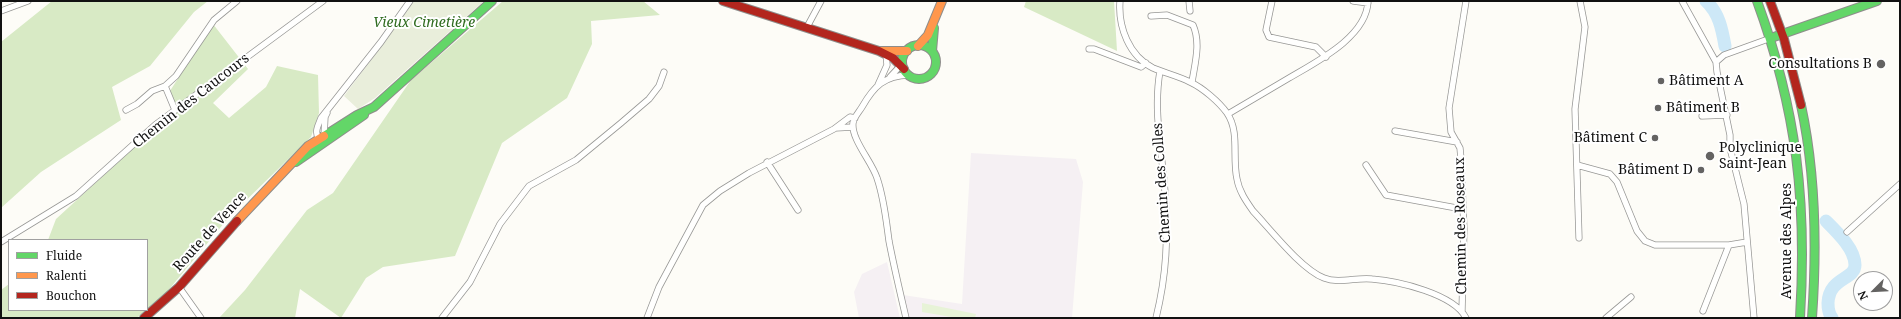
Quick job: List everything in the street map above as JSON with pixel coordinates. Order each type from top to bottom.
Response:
[{"type":"main road","points":[[302,156],[322,137],[357,115],[374,107],[390,94],[492,1]]},
{"type":"main road","points":[[723,1],[883,52],[904,68],[922,79],[933,72],[936,59],[932,51],[928,48],[918,46]]},
{"type":"main road","points":[[883,52],[907,51],[918,46],[928,35],[942,1]]},
{"type":"main road","name":"Avenue des Alpes","points":[[1757,1],[1771,38],[1789,107],[1800,177],[1803,253],[1800,318]]},
{"type":"main road","name":"Avenue des Alpes","points":[[1770,1],[1782,34],[1803,117],[1812,181],[1816,232],[1812,318]]},
{"type":"main road","points":[[1771,38],[1877,1]]},
{"type":"main road","points":[[932,51],[935,21]]},
{"type":"main road","points":[[904,68],[907,51]]},
{"type":"main road","name":"Route de Vence","points":[[144,318],[179,287],[235,222],[277,177],[302,156],[341,133],[374,107]]},
{"type":"street","points":[[1,12],[28,1]]},
{"type":"street","points":[[126,110],[137,104],[152,91],[165,86],[176,76],[214,20],[238,1]]},
{"type":"street","name":"Chemin des Caucours","points":[[1,242],[76,196],[175,110],[323,1]]},
{"type":"street","points":[[322,137],[325,117],[329,109],[410,1]]},
{"type":"street","points":[[807,28],[821,1]]},
{"type":"street","points":[[1120,1],[1125,38],[1131,48],[1146,63],[1160,71],[1192,82],[1228,114],[1235,134],[1237,178],[1245,200],[1253,211],[1310,270],[1333,281],[1373,278],[1406,285],[1436,296],[1462,311],[1466,318]]},
{"type":"street","points":[[1189,1],[1190,11]]},
{"type":"street","points":[[1272,1],[1266,30],[1269,37],[1316,47],[1326,57]]},
{"type":"street","points":[[1228,114],[1326,57],[1349,38],[1359,26],[1366,12],[1368,2],[1353,1]]},
{"type":"street","name":"Chemin des Roseaux","points":[[1462,311],[1464,229],[1461,158],[1457,142],[1451,132],[1449,121],[1450,97],[1466,1]]},
{"type":"street","points":[[1578,238],[1575,108],[1585,27],[1580,1]]},
{"type":"street","points":[[1682,1],[1716,62],[1727,115],[1730,148],[1744,204],[1754,318]]},
{"type":"street","points":[[1151,16],[1167,15],[1193,25],[1196,32],[1197,50],[1192,82]]},
{"type":"street","points":[[1716,62],[1724,54],[1771,38]]},
{"type":"street","points":[[1089,49],[1094,49],[1142,67],[1146,63]]},
{"type":"street","points":[[878,85],[887,65],[883,52]]},
{"type":"street","points":[[904,68],[878,85],[868,96],[855,118],[853,127],[857,140],[875,172],[883,195],[890,242],[906,318]]},
{"type":"street","points":[[890,77],[904,68]]},
{"type":"street","name":"Chemin des Colles","points":[[1156,318],[1167,259],[1164,180],[1157,126],[1160,71]]},
{"type":"street","points":[[442,318],[470,282],[500,224],[529,186],[576,160],[621,123],[649,99],[659,86],[664,72]]},
{"type":"street","points":[[165,86],[175,110]]},
{"type":"street","points":[[1702,116],[1727,115]]},
{"type":"street","points":[[647,318],[659,287],[702,205],[720,191],[767,162],[834,129],[850,117],[855,118]]},
{"type":"street","points":[[834,129],[853,127]]},
{"type":"street","points":[[1395,131],[1457,142]]},
{"type":"street","name":"Route de Vence","points":[[322,137],[341,133]]},
{"type":"street","points":[[767,162],[798,210]]},
{"type":"street","points":[[1366,165],[1386,195],[1462,209]]},
{"type":"street","points":[[1577,165],[1610,174],[1617,182],[1637,231],[1645,241],[1656,245],[1729,245],[1747,242]]},
{"type":"street","points":[[1847,232],[1900,184]]},
{"type":"street","points":[[1703,311],[1729,245]]},
{"type":"street","points":[[179,287],[201,318]]},
{"type":"street","points":[[1606,318],[1631,298]]},
{"type":"shaded area","points":[[971,153],[1076,159],[1083,182],[1072,318],[908,318],[903,295],[962,304]]},
{"type":"shaded area","points":[[887,262],[900,318],[859,318],[854,292],[862,274]]},
{"type":"green space","points":[[52,1],[208,1],[194,12],[150,66],[112,87],[121,120],[41,172],[1,208],[1,42]]},
{"type":"green space","name":"Vieux Cimetière","points":[[412,1],[484,1],[375,98],[358,109],[344,96],[380,48]]},
{"type":"green space","points":[[503,1],[643,1],[660,15],[591,21],[592,44],[567,98],[502,143],[455,256],[383,267],[366,278],[341,318],[300,289],[295,318],[219,318],[245,290],[307,210],[333,193],[411,80]]},
{"type":"green space","points":[[1026,1],[1114,1],[1117,51],[1024,7]]},
{"type":"green space","points":[[213,24],[248,69],[213,103],[229,118],[266,87],[277,66],[318,75],[319,113],[311,137],[230,216],[166,293],[148,308],[148,239],[48,239],[56,219],[173,112],[168,94]]},
{"type":"green space","points":[[8,285],[8,311],[145,311],[137,318],[1,318],[1,290]]},
{"type":"green space","points":[[922,303],[976,314],[975,318],[957,318],[922,312]]},
{"type":"waterway","points":[[1706,1],[1717,16],[1725,46]]},
{"type":"waterway","points":[[1826,221],[1849,247],[1855,265],[1851,274],[1837,284],[1829,295],[1828,307],[1832,318]]},
{"type":"traffic: fast","points":[[324,136],[357,115],[374,107],[492,1]]},
{"type":"traffic: fast","points":[[1757,1],[1771,41],[1782,80],[1796,157],[1802,235],[1800,318]]},
{"type":"traffic: fast","points":[[1771,38],[1877,1]]},
{"type":"traffic: fast","points":[[932,51],[934,28]]},
{"type":"traffic: fast","points":[[919,45],[931,50],[936,62],[931,74],[919,79],[907,74],[902,62],[907,50],[919,45]]},
{"type":"traffic: fast","points":[[1801,105],[1810,158],[1814,211],[1815,238],[1812,318]]},
{"type":"traffic: fast","points":[[296,162],[364,115]]},
{"type":"traffic: slow","points":[[918,46],[928,35],[942,1]]},
{"type":"traffic: slow","points":[[882,51],[907,51]]},
{"type":"traffic: slow","points":[[237,221],[308,146],[324,136]]},
{"type":"traffic: jam","points":[[723,1],[879,51],[893,58],[904,69]]},
{"type":"traffic: jam","points":[[1770,1],[1784,39],[1801,105]]},
{"type":"traffic: jam","points":[[144,318],[179,287],[237,221]]},
{"type":"place","name":"Consultations B","points":[[1881,64]]},
{"type":"place","name":"Bâtiment A","points":[[1661,81]]},
{"type":"place","name":"Bâtiment B","points":[[1658,108]]},
{"type":"place","name":"Bâtiment C","points":[[1655,138]]},
{"type":"place","name":"Polyclinique Saint-Jean","points":[[1710,156]]},
{"type":"place","name":"Bâtiment D","points":[[1701,170]]}]
